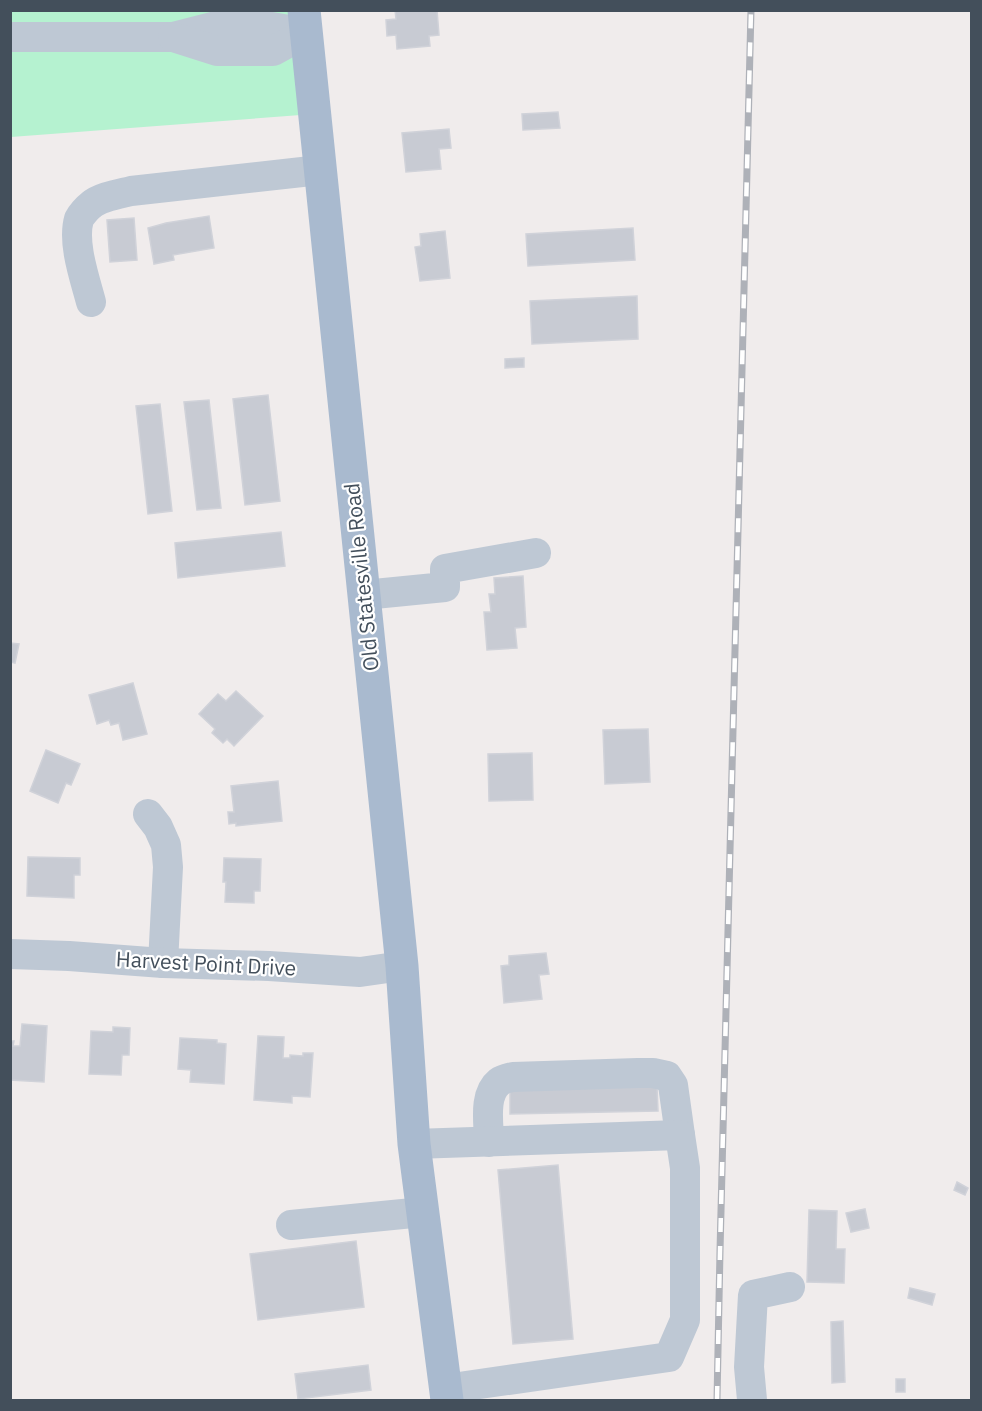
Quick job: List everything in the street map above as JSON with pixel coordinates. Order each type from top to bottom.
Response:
[{"type":"main road","name":"Old Statesville Road","points":[[305,22],[402,966],[414,1144],[446,1395]]},
{"type":"street","points":[[10,37],[173,37],[217,51],[273,51],[305,22]]},
{"type":"street","points":[[92,302],[77,240],[80,218],[92,204],[112,195],[131,191],[320,170]]},
{"type":"street","points":[[364,595],[445,587],[445,569],[536,553]]},
{"type":"street","points":[[148,814],[158,827],[166,845],[168,867],[163,963]]},
{"type":"street","name":"Harvest Point Drive","points":[[10,954],[360,972],[402,966]]},
{"type":"street","points":[[446,1395],[669,1357],[685,1320],[685,1168],[673,1085],[667,1076],[638,1073],[513,1077],[501,1081],[492,1090],[489,1104],[489,1142]]},
{"type":"street","points":[[414,1144],[681,1135]]},
{"type":"street","points":[[291,1225],[423,1212]]},
{"type":"street","points":[[752,1401],[749,1367],[753,1295],[790,1287]]},
{"type":"green space","points":[[11,11],[304,11],[314,114],[11,137]]},
{"type":"building","points":[[395,10],[437,10],[439,35],[429,36],[430,46],[397,49],[396,35],[387,36],[386,20],[396,19]]},
{"type":"building","points":[[558,112],[560,128],[523,130],[522,114]]},
{"type":"building","points":[[449,129],[451,148],[439,149],[441,169],[406,172],[402,133]]},
{"type":"building","points":[[209,216],[214,248],[173,255],[174,260],[154,264],[148,228]]},
{"type":"building","points":[[134,218],[137,260],[110,262],[107,220]]},
{"type":"building","points":[[633,228],[635,260],[528,266],[526,234]]},
{"type":"building","points":[[445,231],[450,278],[420,281],[415,247],[421,246],[420,234]]},
{"type":"building","points":[[637,296],[638,339],[532,344],[530,301]]},
{"type":"building","points":[[524,358],[524,367],[505,368],[505,359]]},
{"type":"building","points":[[268,395],[280,501],[245,505],[233,399]]},
{"type":"building","points":[[209,400],[221,508],[197,510],[184,402]]},
{"type":"building","points":[[160,404],[172,511],[148,514],[136,406]]},
{"type":"building","points":[[281,532],[285,566],[178,578],[175,543]]},
{"type":"building","points":[[523,576],[526,627],[515,628],[517,648],[487,650],[484,612],[491,612],[489,594],[495,594],[494,578]]},
{"type":"building","points":[[10,643],[19,644],[15,663],[10,662]]},
{"type":"building","points":[[133,683],[147,734],[123,740],[119,723],[111,725],[109,720],[97,724],[89,695]]},
{"type":"building","points":[[236,691],[263,716],[234,746],[227,739],[223,743],[212,733],[215,729],[199,714],[218,694],[226,701]]},
{"type":"building","points":[[648,729],[650,782],[605,784],[603,730]]},
{"type":"building","points":[[46,750],[80,764],[71,785],[66,783],[58,803],[30,791]]},
{"type":"building","points":[[532,753],[533,800],[489,801],[488,754]]},
{"type":"building","points":[[278,781],[282,821],[236,826],[236,823],[229,824],[228,812],[234,812],[231,786]]},
{"type":"building","points":[[28,857],[80,858],[80,875],[74,875],[74,898],[27,896]]},
{"type":"building","points":[[224,858],[261,859],[260,891],[254,891],[254,903],[225,902]]},
{"type":"building","points":[[546,953],[549,974],[539,975],[542,999],[504,1003],[501,966],[509,965],[509,956]]},
{"type":"building","points":[[22,1024],[47,1026],[44,1082],[10,1080],[10,1041],[14,1041],[13,1046],[20,1046]]},
{"type":"building","points":[[113,1027],[130,1028],[129,1055],[122,1055],[121,1075],[89,1074],[91,1031],[113,1032]]},
{"type":"building","points":[[258,1036],[284,1037],[283,1058],[290,1058],[290,1055],[303,1056],[303,1053],[313,1053],[310,1097],[292,1096],[292,1103],[254,1100]]},
{"type":"building","points":[[180,1038],[217,1040],[217,1043],[226,1044],[224,1084],[190,1082],[191,1070],[178,1069]]},
{"type":"building","points":[[657,1086],[658,1111],[510,1114],[510,1090]]},
{"type":"building","points":[[558,1165],[573,1339],[513,1344],[498,1170]]},
{"type":"building","points":[[957,1182],[968,1188],[965,1195],[954,1190]]},
{"type":"building","points":[[865,1209],[869,1228],[851,1232],[846,1213]]},
{"type":"building","points":[[809,1210],[837,1211],[836,1249],[845,1249],[844,1283],[807,1282]]},
{"type":"building","points":[[356,1241],[364,1307],[258,1320],[250,1254]]},
{"type":"building","points":[[910,1288],[935,1294],[932,1305],[908,1298]]},
{"type":"building","points":[[843,1321],[845,1382],[832,1383],[831,1322]]},
{"type":"building","points":[[368,1365],[371,1390],[298,1399],[295,1374]]},
{"type":"building","points":[[896,1379],[905,1379],[905,1392],[896,1392]]},
{"type":"railway","points":[[717,1400],[751,10]]}]
